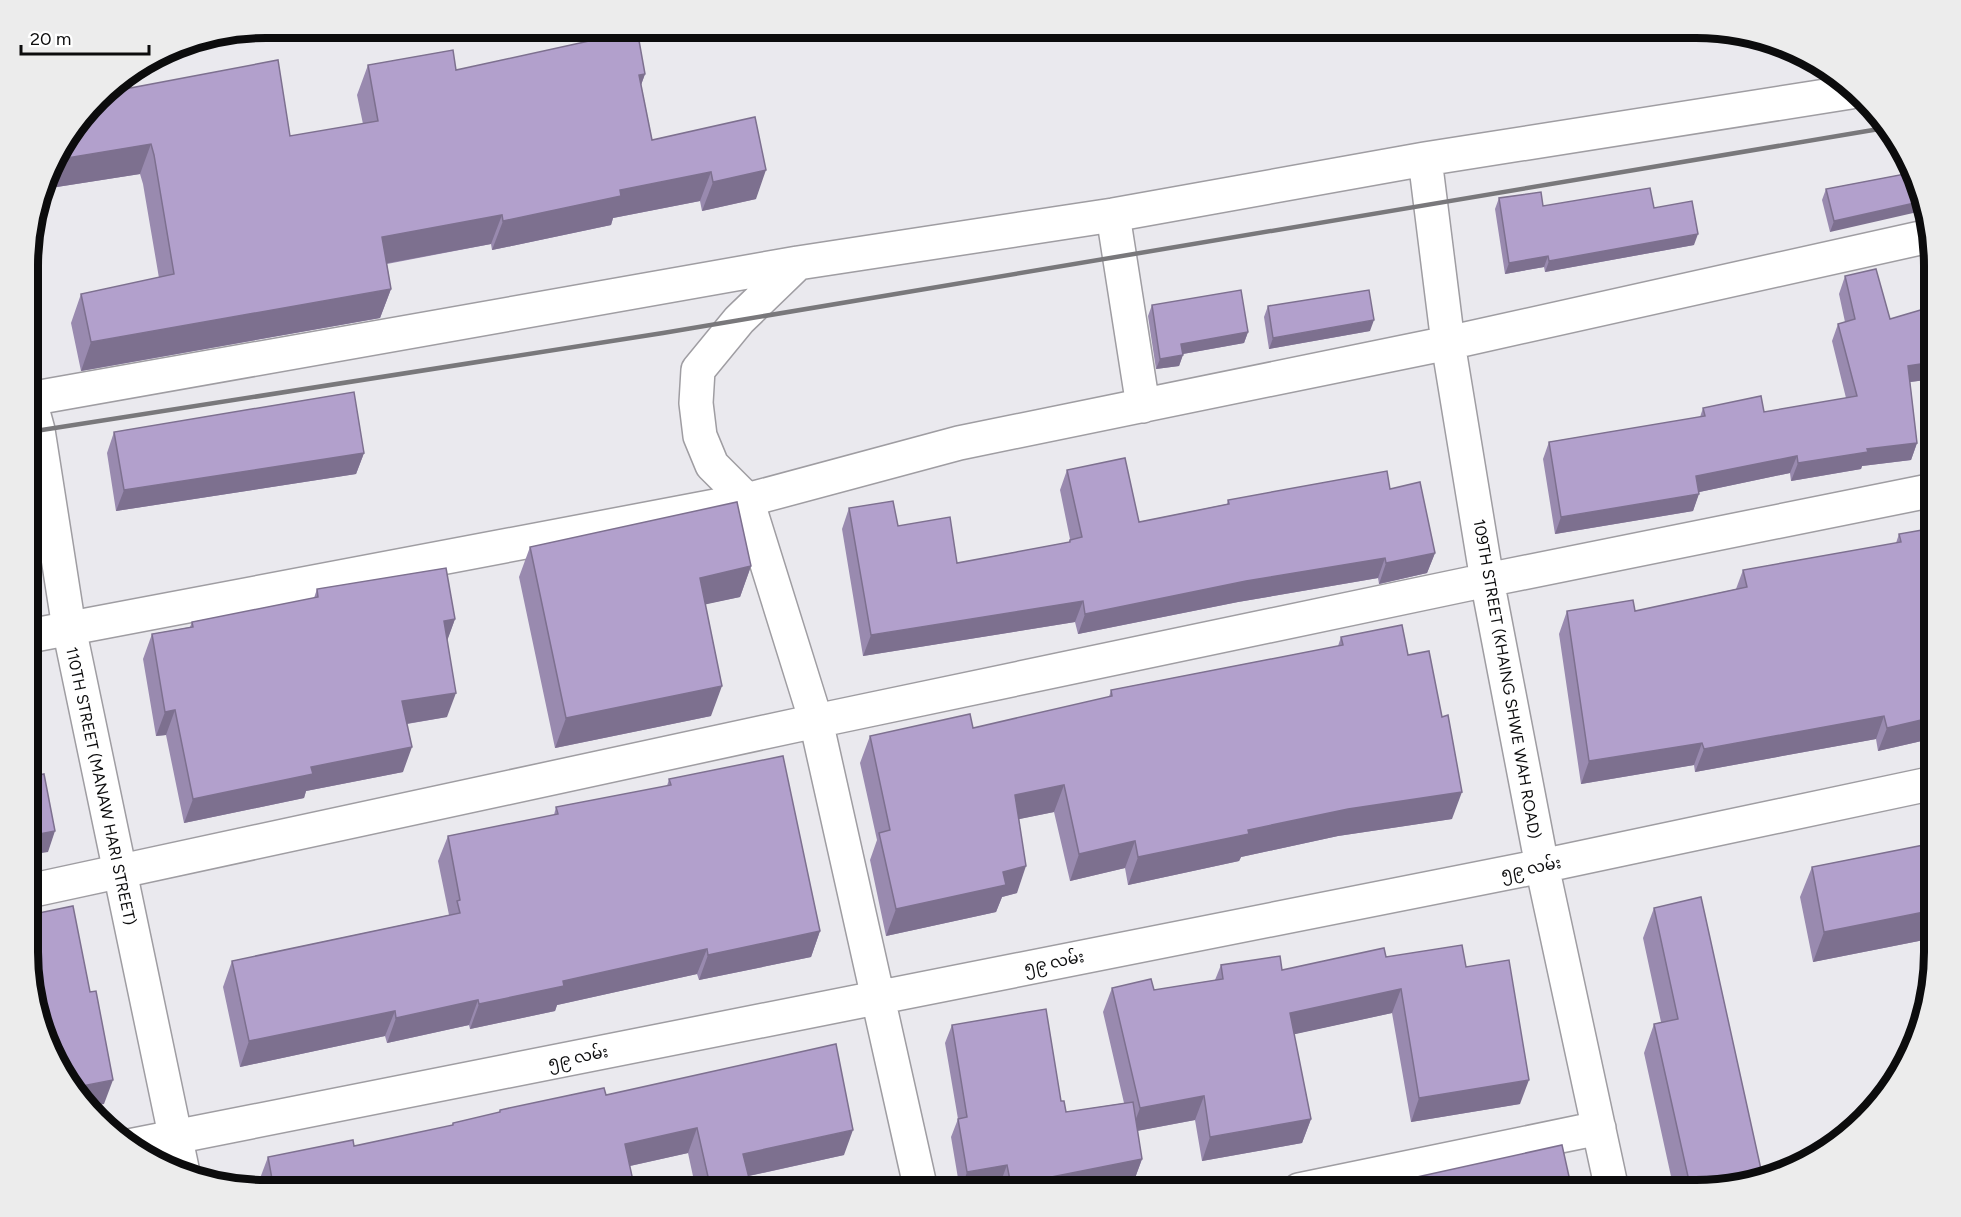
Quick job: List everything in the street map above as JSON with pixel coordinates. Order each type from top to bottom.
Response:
[{"type":"street","points":[[38,396],[798,263],[1113,215],[1425,159],[1845,93]]},
{"type":"street","name":"109TH STREET (KHAING SHWE WAH ROAD)","points":[[1425,159],[1448,343],[1487,580],[1542,866],[1610,1180]]},
{"type":"street","points":[[1113,215],[1143,406]]},
{"type":"street","points":[[38,634],[747,500],[959,443],[1448,343],[1922,238]]},
{"type":"street","points":[[798,263],[739,320],[698,370],[696,403],[700,436],[712,465],[747,500],[816,720],[876,998],[919,1180]]},
{"type":"street","name":"110TH STREET (MANAW HARI STREET)","points":[[38,430],[69,628],[180,1163]]},
{"type":"street","points":[[38,889],[816,720],[1487,580],[1924,492]]},
{"type":"street","name":"၅၉ လမ်း","points":[[143,1143],[1542,866],[1924,785]]},
{"type":"street","points":[[1347,1180],[1599,1128]]},
{"type":"building","points":[[639,38],[645,74],[639,75],[652,140],[755,117],[766,170],[713,182],[711,172],[620,190],[621,196],[503,221],[502,215],[382,237],[391,289],[91,342],[81,294],[174,274],[151,144],[65,158],[94,115],[121,90],[278,60],[290,136],[378,121],[368,65],[453,50],[456,70],[589,41]]},
{"type":"building","points":[[1904,174],[1915,203],[1834,221],[1826,189]]},
{"type":"building","points":[[1650,188],[1654,208],[1692,201],[1698,234],[1549,261],[1548,256],[1509,263],[1499,198],[1541,192],[1543,206]]},
{"type":"building","points":[[1876,269],[1890,319],[1924,309],[1924,364],[1908,366],[1917,443],[1867,449],[1868,452],[1798,463],[1797,456],[1696,476],[1699,494],[1561,517],[1549,442],[1705,416],[1703,408],[1761,396],[1764,412],[1857,396],[1838,324],[1855,319],[1845,276]]},
{"type":"building","points":[[1241,290],[1248,332],[1181,344],[1183,355],[1160,359],[1152,305]]},
{"type":"building","points":[[1369,290],[1374,320],[1273,338],[1268,306]]},
{"type":"building","points":[[354,392],[364,453],[124,490],[114,432]]},
{"type":"building","points":[[1125,458],[1139,522],[1229,504],[1228,500],[1387,471],[1390,489],[1420,482],[1435,553],[1386,563],[1385,558],[1246,581],[1085,614],[1083,601],[871,635],[849,508],[893,501],[898,526],[950,517],[957,563],[1070,542],[1070,540],[1082,537],[1067,470]]},
{"type":"building","points":[[737,502],[751,566],[700,578],[722,686],[566,718],[530,547]]},
{"type":"building","points":[[1924,530],[1924,719],[1887,728],[1884,716],[1704,749],[1702,743],[1589,761],[1567,611],[1633,600],[1635,611],[1747,587],[1743,570],[1901,542],[1899,534]]},
{"type":"building","points":[[446,568],[455,619],[444,621],[456,693],[402,701],[412,747],[311,767],[313,774],[193,799],[175,710],[165,712],[152,634],[193,627],[192,622],[318,597],[317,589]]},
{"type":"building","points":[[1402,625],[1408,655],[1429,651],[1442,717],[1448,715],[1462,792],[1348,809],[1248,830],[1249,834],[1138,857],[1135,841],[1079,854],[1064,785],[1015,795],[1026,866],[1003,872],[1006,885],[896,909],[879,833],[890,830],[870,736],[970,714],[973,728],[1112,696],[1111,690],[1343,645],[1341,637]]},
{"type":"building","points":[[783,756],[820,931],[708,955],[707,949],[563,981],[564,986],[479,1004],[478,1000],[396,1018],[395,1011],[249,1041],[232,961],[460,913],[457,901],[460,900],[448,836],[558,814],[556,807],[671,785],[669,779]]},
{"type":"building","points":[[44,774],[55,831],[38,834],[38,775]]},
{"type":"building","points":[[1924,845],[1924,912],[1824,932],[1812,867]]},
{"type":"building","points":[[1701,897],[1761,1170],[1725,1178],[1689,1180],[1654,1024],[1678,1019],[1654,908]]},
{"type":"building","points":[[73,906],[90,992],[96,991],[113,1080],[82,1086],[55,1039],[45,1010],[39,981],[38,913]]},
{"type":"building","points":[[1462,945],[1466,967],[1509,960],[1529,1080],[1419,1098],[1401,989],[1290,1013],[1311,1119],[1210,1137],[1204,1096],[1140,1108],[1112,988],[1151,979],[1154,990],[1223,979],[1221,965],[1280,956],[1282,970],[1384,948],[1386,957]]},
{"type":"building","points":[[1046,1009],[1061,1101],[1064,1101],[1066,1112],[1133,1102],[1142,1159],[1036,1180],[1010,1180],[1007,1165],[967,1172],[958,1119],[967,1117],[952,1025]]},
{"type":"building","points":[[836,1044],[853,1130],[743,1154],[750,1180],[709,1180],[697,1128],[625,1144],[633,1180],[272,1180],[268,1157],[353,1140],[354,1146],[453,1125],[453,1123],[500,1112],[500,1110],[604,1088],[606,1095]]},
{"type":"building","points":[[1562,1145],[1570,1180],[1403,1180]]},
{"type":"railway","points":[[38,431],[663,333],[1878,129]]}]
